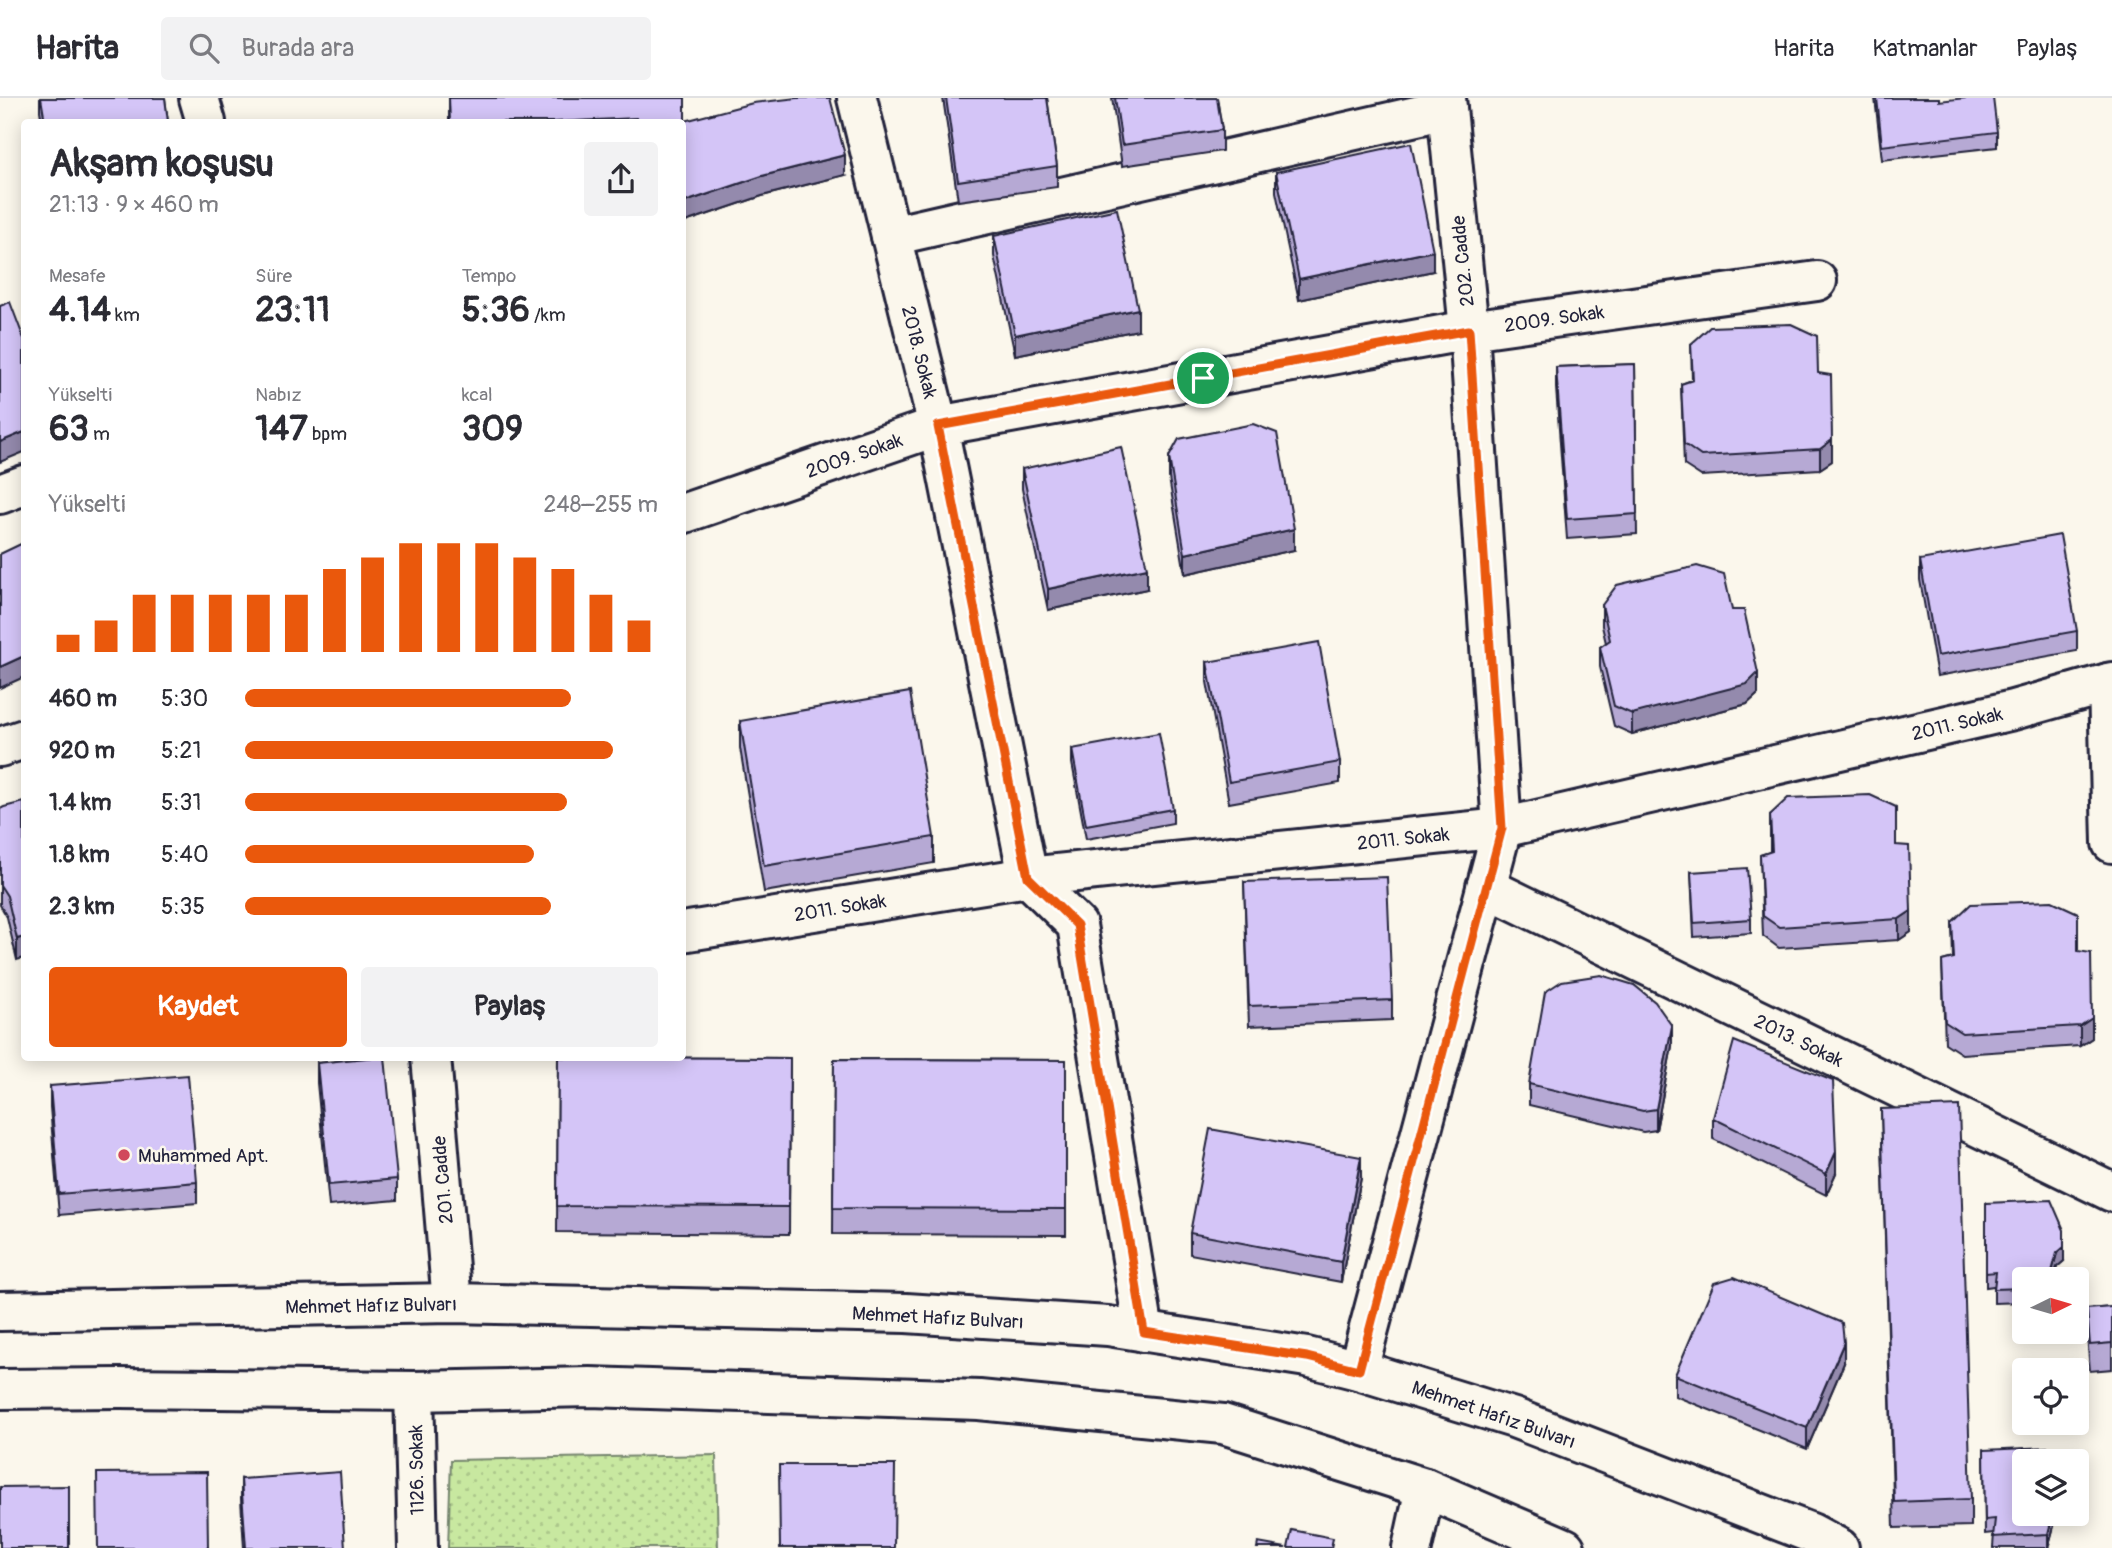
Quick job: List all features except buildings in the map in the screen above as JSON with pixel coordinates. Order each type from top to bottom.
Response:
[{"type":"street","points":[[199,98],[204,119]]},
{"type":"street","name":"2018. Sokak","points":[[857,98],[938,426],[1028,877]]},
{"type":"street","points":[[891,236],[1446,103]]},
{"type":"street","name":"202. Cadde","points":[[1359,1370],[1502,828],[1469,330],[1446,103]]},
{"type":"street","name":"2009. Sokak","points":[[686,513],[938,426],[1469,330],[1817,281]]},
{"type":"street","points":[[0,494],[21,486]]},
{"type":"street","points":[[2110,682],[2112,843]]},
{"type":"street","name":"2011. Sokak","points":[[686,931],[1028,877],[1502,828],[2013,710],[2110,682]]},
{"type":"street","points":[[0,747],[21,740]]},
{"type":"street","points":[[1028,877],[1077,925],[1144,1332]]},
{"type":"street","name":"2013. Sokak","points":[[1486,887],[2112,1192]]},
{"type":"street","name":"201. Cadde","points":[[431,1061],[452,1303]]},
{"type":"street","name":"Mehmet Hafız Bulvarı","points":[[0,1311],[452,1303],[906,1313],[1108,1326],[1307,1357],[1359,1370],[1514,1418],[1811,1533],[1839,1548]]},
{"type":"street","points":[[0,1389],[414,1391],[590,1387],[993,1401],[1223,1424],[1425,1488],[1565,1548]]},
{"type":"street","name":"1126. Sokak","points":[[414,1391],[418,1548]]},
{"type":"street","points":[[1412,1548],[1425,1488]]},
{"type":"green space","points":[[716,1455],[718,1548],[448,1548],[451,1460]]},
{"type":"place","name":"Muhammed Apt.","points":[[124,1155]]},
{"type":"route","points":[[1469,330],[1502,828],[1359,1370],[1307,1357],[1144,1332],[1077,925],[1028,877],[938,426],[1203,378],[1469,330]]}]
